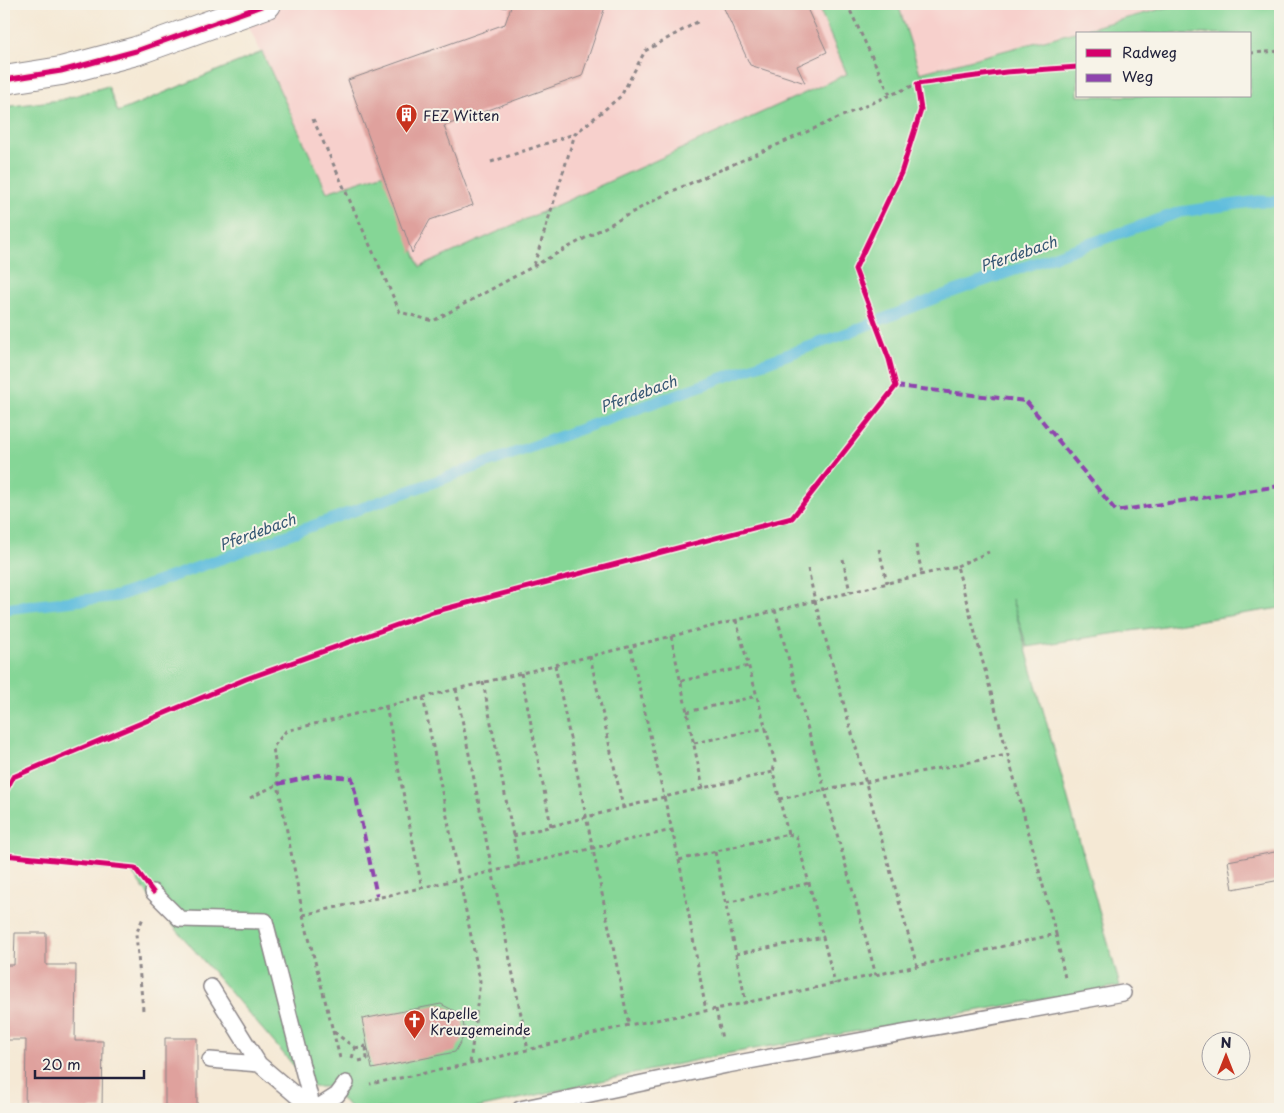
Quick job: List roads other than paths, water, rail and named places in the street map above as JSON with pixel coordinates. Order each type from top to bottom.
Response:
[{"type":"street","points":[[4,80],[61,71],[136,51],[267,4]]},
{"type":"lane","points":[[153,892],[180,919],[265,921],[313,1109]]},
{"type":"lane","points":[[211,987],[260,1064],[313,1109]]},
{"type":"lane","points":[[520,1109],[727,1065],[1123,993]]},
{"type":"lane","points":[[210,1060],[260,1064]]},
{"type":"lane","points":[[313,1109],[337,1095],[346,1083]]},
{"type":"waterway","name":"Pferdebach","points":[[4,609],[118,596],[850,332],[941,296],[1180,212],[1259,201],[1280,202]]},
{"type":"place","name":"FEZ Witten","points":[[407,134]]},
{"type":"place","name":"Kapelle Kreuzgemeinde","points":[[414,1040]]}]
